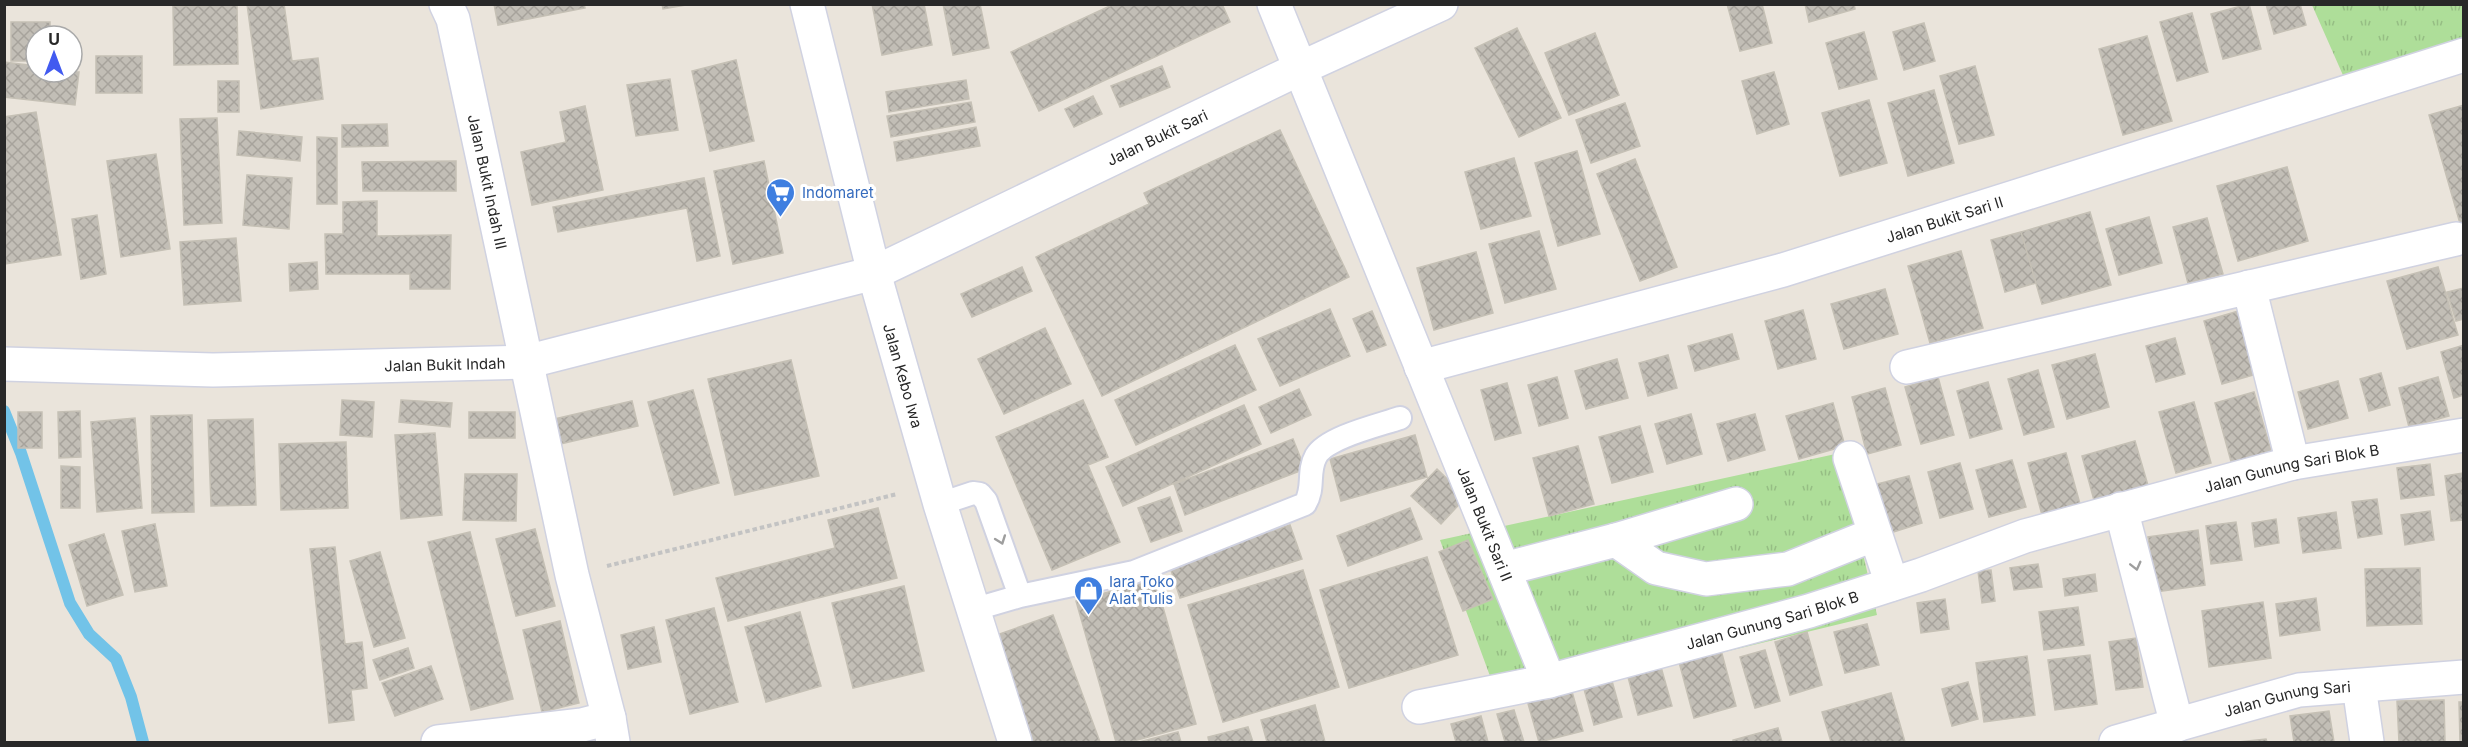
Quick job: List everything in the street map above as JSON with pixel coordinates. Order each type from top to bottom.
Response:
[{"type":"street","name":"Jalan Bukit Indah III","points":[[446,4],[453,19],[572,574],[611,730]]},
{"type":"street","name":"Jalan Kebo Iwa","points":[[807,4],[874,273],[972,610],[1015,742]]},
{"type":"street","name":"Jalan Bukit Sari II","points":[[1274,4],[1549,681]]},
{"type":"street","name":"Jalan Bukit Sari","points":[[874,273],[1301,68],[1441,4]]},
{"type":"street","name":"Jalan Bukit Sari II","points":[[1421,367],[1783,270],[2463,55]]},
{"type":"street","points":[[1907,367],[2456,239]]},
{"type":"street","name":"Jalan Bukit Indah","points":[[4,364],[213,370],[526,362],[874,273]]},
{"type":"street","points":[[2249,287],[2293,463]]},
{"type":"street","name":"Jalan Gunung Sari Blok B","points":[[1419,707],[1549,681],[1809,611],[2025,536],[2293,463],[2463,435]]},
{"type":"street","points":[[1850,458],[1892,584]]},
{"type":"street","points":[[1504,569],[1616,540],[1736,504]]},
{"type":"street","points":[[2121,509],[2177,725]]},
{"type":"street","points":[[1616,540],[1656,568],[1706,579],[1788,569],[1875,534]]},
{"type":"street","name":"Jalan Gunung Sari","points":[[2116,742],[2300,690],[2463,676]]},
{"type":"street","points":[[2359,686],[2367,742]]},
{"type":"street","points":[[438,742],[582,725],[611,730]]},
{"type":"lane","points":[[972,610],[1020,596],[1134,572],[1305,504],[1311,494],[1311,472],[1317,454],[1331,442],[1400,418]]},
{"type":"lane","points":[[938,495],[973,493],[980,494],[986,501],[1020,596]]},
{"type":"path","points":[[572,574],[938,495]]},
{"type":"green space","points":[[2312,5],[2463,5],[2463,70],[2357,107]]},
{"type":"green space","points":[[1840,453],[1877,615],[1501,706],[1440,540]]},
{"type":"building","points":[[247,4],[284,4],[292,61],[318,58],[323,99],[261,109]]},
{"type":"building","points":[[494,4],[584,4],[585,8],[498,25]]},
{"type":"building","points":[[662,4],[692,4],[663,9]]},
{"type":"building","points":[[872,4],[924,4],[932,45],[882,55]]},
{"type":"building","points":[[943,4],[980,4],[989,48],[953,55]]},
{"type":"building","points":[[1114,4],[1222,4],[1230,22],[1039,111],[1011,52]]},
{"type":"building","points":[[1727,4],[1762,4],[1772,43],[1740,51]]},
{"type":"building","points":[[1805,4],[1854,4],[1855,9],[1809,22]]},
{"type":"building","points":[[2249,4],[2261,49],[2223,59],[2211,14]]},
{"type":"building","points":[[2266,4],[2300,4],[2306,25],[2274,34]]},
{"type":"building","points":[[237,5],[238,64],[174,65],[173,6]]},
{"type":"building","points":[[2192,13],[2208,72],[2177,81],[2160,22]]},
{"type":"building","points":[[11,22],[50,22],[50,24],[24,24],[24,61],[11,61]]},
{"type":"building","points":[[1924,23],[1935,61],[1904,70],[1893,32]]},
{"type":"building","points":[[1517,28],[1561,118],[1519,137],[1475,48]]},
{"type":"building","points":[[1864,32],[1877,79],[1839,89],[1826,43]]},
{"type":"building","points":[[1595,33],[1619,95],[1569,115],[1545,53]]},
{"type":"building","points":[[2147,36],[2172,121],[2123,135],[2099,49]]},
{"type":"building","points":[[96,56],[142,56],[142,93],[96,93]]},
{"type":"building","points":[[736,60],[754,141],[710,151],[692,71]]},
{"type":"building","points":[[4,62],[24,64],[24,84],[78,84],[75,105],[4,97]]},
{"type":"building","points":[[1162,66],[1170,87],[1120,107],[1111,86]]},
{"type":"building","points":[[1975,66],[1994,135],[1959,144],[1940,76]]},
{"type":"building","points":[[1774,72],[1789,124],[1757,134],[1742,81]]},
{"type":"building","points":[[670,79],[678,130],[636,136],[627,85]]},
{"type":"building","points":[[966,80],[969,99],[889,112],[886,92]]},
{"type":"building","points":[[218,81],[239,81],[239,112],[218,112]]},
{"type":"building","points":[[1934,90],[1954,163],[1908,176],[1888,103]]},
{"type":"building","points":[[1093,96],[1102,114],[1074,127],[1065,109]]},
{"type":"building","points":[[1869,100],[1887,163],[1840,176],[1822,113]]},
{"type":"building","points":[[971,102],[975,122],[891,137],[887,116]]},
{"type":"building","points":[[1625,103],[1640,146],[1591,163],[1576,120]]},
{"type":"building","points":[[2464,105],[2464,227],[2461,227],[2429,115]]},
{"type":"building","points":[[585,106],[603,190],[532,205],[521,152],[566,142],[560,112]]},
{"type":"building","points":[[36,112],[61,255],[4,264],[4,117]]},
{"type":"building","points":[[217,118],[222,223],[184,225],[180,119]]},
{"type":"building","points":[[387,124],[388,146],[342,147],[342,125]]},
{"type":"building","points":[[976,127],[980,146],[897,161],[894,142]]},
{"type":"building","points":[[1280,130],[1349,277],[1102,396],[1036,257],[1149,204],[1144,193]]},
{"type":"building","points":[[239,131],[302,137],[300,161],[237,155]]},
{"type":"building","points":[[317,137],[337,138],[337,204],[317,204]]},
{"type":"building","points":[[1577,151],[1600,234],[1558,246],[1535,163]]},
{"type":"building","points":[[156,154],[170,249],[121,257],[107,161]]},
{"type":"building","points":[[1514,158],[1531,216],[1481,229],[1465,172]]},
{"type":"building","points":[[1635,159],[1677,267],[1640,281],[1597,174]]},
{"type":"building","points":[[456,161],[456,191],[363,191],[362,162]]},
{"type":"building","name":"Indomaret","points":[[764,161],[783,253],[733,264],[714,171]]},
{"type":"building","points":[[2287,167],[2308,241],[2238,261],[2217,186]]},
{"type":"building","points":[[247,175],[292,178],[289,229],[243,225]]},
{"type":"building","points":[[704,178],[720,256],[697,261],[687,208],[558,232],[553,207]]},
{"type":"building","points":[[377,201],[377,236],[451,235],[450,289],[410,289],[410,274],[326,274],[325,234],[343,234],[343,202]]},
{"type":"building","points":[[2090,212],[2111,285],[2042,304],[2021,232]]},
{"type":"building","points":[[97,215],[106,274],[81,279],[72,219]]},
{"type":"building","points":[[2149,217],[2162,263],[2119,275],[2106,229]]},
{"type":"building","points":[[2207,218],[2223,274],[2188,283],[2173,227]]},
{"type":"building","points":[[1539,231],[1556,289],[1505,303],[1489,244]]},
{"type":"building","points":[[2021,232],[2036,283],[2005,292],[1991,240]]},
{"type":"building","points":[[236,238],[241,301],[184,305],[180,242]]},
{"type":"building","points":[[1961,251],[1983,328],[1930,343],[1908,266]]},
{"type":"building","points":[[1476,252],[1493,313],[1434,330],[1417,268]]},
{"type":"building","points":[[317,262],[318,289],[290,291],[289,264]]},
{"type":"building","points":[[1022,267],[1032,291],[972,317],[961,294]]},
{"type":"building","points":[[2438,267],[2458,335],[2407,349],[2387,281]]},
{"type":"building","points":[[2464,288],[2464,319],[2456,321],[2447,292]]},
{"type":"building","points":[[1885,289],[1898,334],[1844,349],[1831,304]]},
{"type":"building","points":[[1330,309],[1350,356],[1280,386],[1258,339]]},
{"type":"building","points":[[1803,310],[1816,359],[1778,369],[1765,321]]},
{"type":"building","points":[[2242,310],[2260,373],[2222,384],[2204,321]]},
{"type":"building","points":[[1372,311],[1386,345],[1367,352],[1353,319]]},
{"type":"building","points":[[1045,328],[1071,384],[1004,414],[978,359]]},
{"type":"building","points":[[1732,334],[1739,359],[1695,371],[1688,346]]},
{"type":"building","points":[[2175,338],[2185,374],[2156,382],[2146,346]]},
{"type":"building","points":[[1235,345],[1256,390],[1136,445],[1115,400]]},
{"type":"building","points":[[2464,345],[2464,395],[2454,398],[2441,352]]},
{"type":"building","points":[[2095,354],[2109,407],[2067,419],[2052,365]]},
{"type":"building","points":[[1668,355],[1677,388],[1648,396],[1639,363]]},
{"type":"building","points":[[1617,359],[1628,398],[1586,409],[1575,371]]},
{"type":"building","points":[[791,360],[819,476],[735,495],[708,379]]},
{"type":"building","points":[[2038,370],[2054,427],[2024,435],[2008,379]]},
{"type":"building","points":[[2381,373],[2390,405],[2369,411],[2360,379]]},
{"type":"building","points":[[1557,377],[1568,418],[1539,426],[1528,385]]},
{"type":"building","points":[[1938,377],[1954,435],[1921,444],[1905,387]]},
{"type":"building","points":[[2438,377],[2449,416],[2409,427],[2399,388]]},
{"type":"building","points":[[2338,381],[2348,418],[2308,429],[2298,392]]},
{"type":"building","points":[[1988,382],[2002,429],[1970,438],[1957,391]]},
{"type":"building","points":[[1507,383],[1521,433],[1495,440],[1481,390]]},
{"type":"building","points":[[1885,388],[1901,445],[1867,454],[1852,397]]},
{"type":"building","points":[[1299,389],[1311,415],[1271,433],[1259,407]]},
{"type":"building","points":[[693,390],[719,483],[674,495],[648,402]]},
{"type":"building","points":[[2254,392],[2272,454],[2232,465],[2215,403]]},
{"type":"building","points":[[342,400],[374,402],[372,437],[340,435]]},
{"type":"building","points":[[401,400],[452,403],[450,427],[399,422]]},
{"type":"building","points":[[1083,400],[1108,457],[1088,465],[1120,542],[1052,570],[996,437]]},
{"type":"building","points":[[632,401],[638,426],[560,444],[554,419]]},
{"type":"building","points":[[2194,402],[2211,463],[2176,473],[2159,412]]},
{"type":"building","points":[[1833,403],[1845,446],[1799,459],[1786,416]]},
{"type":"building","points":[[1244,405],[1261,444],[1123,506],[1106,467]]},
{"type":"building","points":[[80,411],[81,457],[59,458],[58,412]]},
{"type":"building","points":[[18,412],[42,412],[42,448],[18,448]]},
{"type":"building","points":[[469,412],[515,412],[515,438],[469,438]]},
{"type":"building","points":[[1691,414],[1702,454],[1667,464],[1655,424]]},
{"type":"building","points":[[1755,414],[1765,450],[1728,461],[1717,424]]},
{"type":"building","points":[[192,415],[194,512],[152,513],[151,416]]},
{"type":"building","points":[[135,418],[142,508],[97,512],[91,422]]},
{"type":"building","points":[[253,419],[256,505],[211,506],[208,420]]},
{"type":"building","points":[[1640,426],[1653,472],[1612,483],[1599,437]]},
{"type":"building","points":[[435,433],[442,515],[401,519],[395,435]]},
{"type":"building","points":[[1415,435],[1427,477],[1341,501],[1330,459]]},
{"type":"building","points":[[1293,439],[1305,469],[1185,515],[1174,484]]},
{"type":"building","points":[[2135,441],[2152,499],[2098,515],[2082,456]]},
{"type":"building","points":[[346,442],[348,508],[281,510],[279,444]]},
{"type":"building","points":[[1578,446],[1594,504],[1549,516],[1533,458]]},
{"type":"building","points":[[2066,453],[2080,504],[2042,515],[2028,463]]},
{"type":"building","points":[[2012,460],[2026,507],[1989,517],[1976,470]]},
{"type":"building","points":[[1960,463],[1973,509],[1940,518],[1928,472]]},
{"type":"building","points":[[2430,464],[2434,495],[2401,499],[2397,468]]},
{"type":"building","points":[[61,466],[80,467],[80,508],[61,508]]},
{"type":"building","points":[[1437,469],[1466,497],[1441,524],[1411,496]]},
{"type":"building","points":[[2464,473],[2464,520],[2451,521],[2445,476]]},
{"type":"building","points":[[465,474],[517,474],[516,521],[463,520]]},
{"type":"building","points":[[1909,476],[1922,523],[1887,534],[1873,485]]},
{"type":"building","points":[[1170,497],[1182,531],[1151,542],[1138,508]]},
{"type":"building","points":[[2377,499],[2382,534],[2358,538],[2352,502]]},
{"type":"building","points":[[878,508],[897,578],[728,621],[716,578],[835,548],[828,520]]},
{"type":"building","points":[[1410,508],[1422,539],[1348,566],[1337,536]]},
{"type":"building","points":[[2430,511],[2434,540],[2405,545],[2401,515]]},
{"type":"building","points":[[2336,512],[2341,548],[2303,553],[2298,518]]},
{"type":"building","points":[[2276,519],[2279,543],[2255,547],[2252,523]]},
{"type":"building","points":[[2236,522],[2242,560],[2211,564],[2206,526]]},
{"type":"building","points":[[155,524],[167,586],[135,592],[122,531]]},
{"type":"building","points":[[1290,525],[1302,559],[1180,598],[1169,564]]},
{"type":"building","points":[[535,529],[555,606],[516,616],[496,539]]},
{"type":"building","points":[[2198,530],[2205,585],[2156,592],[2148,537]]},
{"type":"building","points":[[470,532],[513,699],[471,710],[428,542]]},
{"type":"building","points":[[104,534],[123,595],[87,606],[69,545]]},
{"type":"building","points":[[1468,540],[1493,599],[1463,611],[1439,552]]},
{"type":"building","points":[[335,547],[345,644],[362,642],[367,688],[351,690],[354,720],[329,723],[310,549]]},
{"type":"building","points":[[380,552],[405,638],[374,647],[350,561]]},
{"type":"building","points":[[1427,557],[1458,655],[1349,688],[1320,590]]},
{"type":"building","points":[[2038,564],[2042,587],[2014,590],[2010,568]]},
{"type":"building","points":[[2420,568],[2422,624],[2367,626],[2365,569]]},
{"type":"building","points":[[1303,570],[1339,687],[1223,722],[1188,605]]},
{"type":"building","points":[[1991,570],[1995,601],[1982,603],[1978,571]]},
{"type":"building","points":[[2095,574],[2097,591],[2065,596],[2063,579]]},
{"type":"building","points":[[1155,579],[1196,724],[1130,742],[1116,742],[1076,601]]},
{"type":"building","points":[[904,586],[924,671],[853,688],[832,603]]},
{"type":"building","points":[[2316,598],[2320,630],[2280,636],[2276,604]]},
{"type":"building","points":[[1945,599],[1949,629],[1921,633],[1917,603]]},
{"type":"building","points":[[2263,602],[2271,658],[2209,667],[2202,611]]},
{"type":"building","points":[[2078,607],[2084,645],[2044,650],[2039,612]]},
{"type":"building","points":[[714,608],[738,702],[690,714],[666,620]]},
{"type":"building","points":[[800,612],[821,686],[766,702],[745,627]]},
{"type":"building","points":[[1053,615],[1100,742],[1034,742],[994,636]]},
{"type":"building","points":[[560,621],[579,703],[542,712],[523,630]]},
{"type":"building","points":[[1867,624],[1879,665],[1845,673],[1834,632]]},
{"type":"building","points":[[654,627],[661,662],[628,669],[621,635]]},
{"type":"building","points":[[1807,632],[1822,685],[1790,695],[1775,642]]},
{"type":"building","points":[[2136,638],[2143,687],[2116,690],[2109,642]]},
{"type":"building","points":[[408,648],[414,668],[380,680],[373,660]]},
{"type":"building","points":[[1721,650],[1736,706],[1694,718],[1679,662]]},
{"type":"building","points":[[1765,650],[1780,701],[1755,708],[1740,657]]},
{"type":"building","points":[[2090,655],[2097,704],[2055,710],[2048,660]]},
{"type":"building","points":[[2027,656],[2035,715],[1984,722],[1976,663]]},
{"type":"building","points":[[431,666],[443,699],[395,716],[382,683]]},
{"type":"building","points":[[1661,667],[1672,706],[1638,715],[1628,677]]},
{"type":"building","points":[[1612,681],[1622,717],[1594,725],[1584,689]]},
{"type":"building","points":[[1968,682],[1978,719],[1952,726],[1942,689]]},
{"type":"building","points":[[1571,688],[1583,731],[1539,742],[1527,700]]},
{"type":"building","points":[[1891,693],[1905,742],[1831,742],[1822,712]]},
{"type":"building","points":[[2444,700],[2445,742],[2399,742],[2397,701]]},
{"type":"building","points":[[2459,702],[2464,702],[2464,742],[2460,742]]},
{"type":"building","points":[[1315,705],[1325,742],[1267,742],[1261,720]]},
{"type":"building","points":[[1514,710],[1524,742],[1505,742],[1497,714]]},
{"type":"building","points":[[2329,711],[2334,742],[2294,742],[2290,716]]},
{"type":"building","points":[[1481,716],[1488,742],[1456,742],[1451,724]]},
{"type":"building","points":[[1248,727],[1253,742],[1209,742],[1208,737]]},
{"type":"building","points":[[1778,728],[1782,742],[1733,742],[1733,740]]},
{"type":"building","points":[[1178,732],[1181,742],[1139,742]]},
{"type":"building","points":[[2266,739],[2267,742],[2238,742]]},
{"type":"waterway","points":[[4,411],[21,453],[70,603],[89,634],[116,659],[131,697],[143,742]]},
{"type":"place","name":"Indomaret","points":[[781,218]]},
{"type":"place","name":"Iara Toko Alat Tulis","points":[[1088,616]]}]
